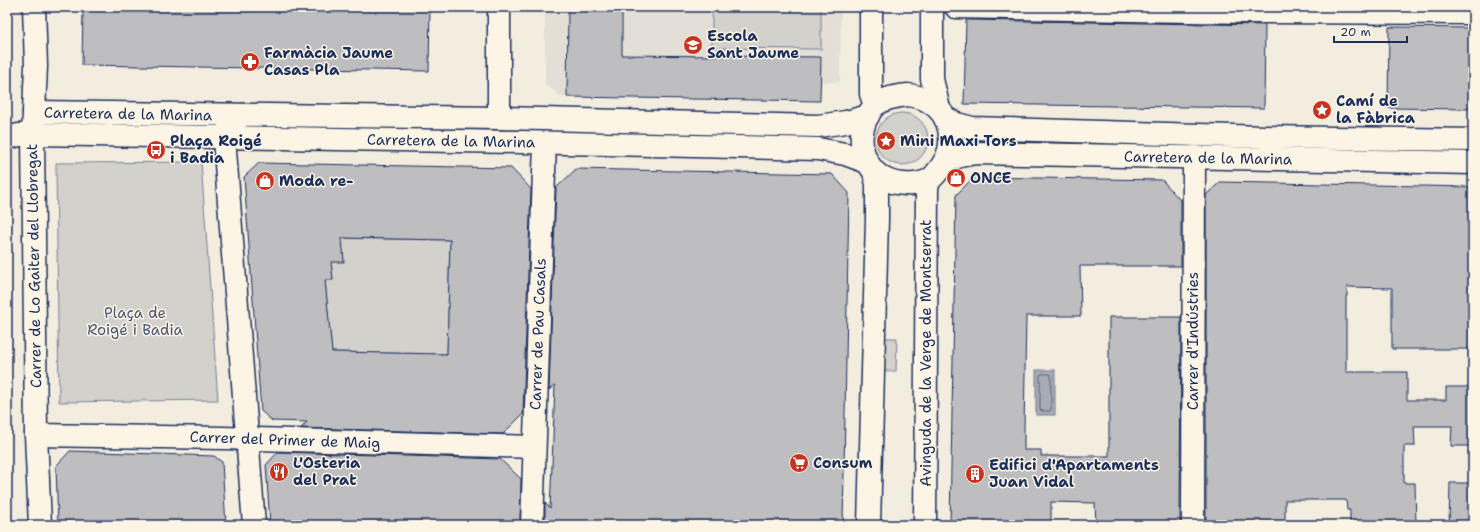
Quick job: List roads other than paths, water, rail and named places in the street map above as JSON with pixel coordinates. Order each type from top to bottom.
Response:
[{"type":"street","name":"Carrer de Lo Gaiter del Llobregat","points":[[34,7],[36,66],[33,134],[36,435],[40,525]]},
{"type":"street","points":[[499,7],[499,118]]},
{"type":"street","points":[[869,525],[878,206],[877,184],[863,151],[861,139],[863,127],[871,111],[871,7]]},
{"type":"street","points":[[871,167],[884,179],[907,185],[929,180],[945,162],[950,141],[950,129],[942,114],[932,79],[932,7]]},
{"type":"street","points":[[956,7],[1249,12],[1399,10],[1473,14]]},
{"type":"street","points":[[871,111],[896,96],[908,95],[920,97],[930,101],[942,114]]},
{"type":"street","name":"Carretera de la Marina","points":[[34,112],[499,118],[818,126],[846,122],[871,111]]},
{"type":"street","name":"Carretera de la Marina","points":[[942,114],[957,124],[972,128],[1265,137],[1473,140]]},
{"type":"street","points":[[242,115],[233,122],[224,138],[254,525]]},
{"type":"street","name":"Carretera de la Marina","points":[[7,138],[33,134],[818,149],[845,154],[871,167]]},
{"type":"street","name":"Carrer de Pau Casals","points":[[532,525],[546,143]]},
{"type":"street","name":"Carretera de la Marina","points":[[945,162],[960,156],[975,153],[1473,163]]},
{"type":"street","name":"Carrer d'Indústries","points":[[1193,525],[1194,157]]},
{"type":"street","name":"Avinguda de la Verge de Montserrat","points":[[925,525],[927,198],[929,180]]},
{"type":"street","name":"Carrer del Primer de Maig","points":[[36,435],[534,447]]},
{"type":"water","points":[[1036,370],[1055,370],[1055,415],[1036,415]]},
{"type":"place","name":"Escola Sant Jaume","points":[[693,45]]},
{"type":"place","name":"Farmàcia Jaume Casas Pla","points":[[250,62]]},
{"type":"place","name":"Camí de la Fàbrica","points":[[1322,110]]},
{"type":"place","name":"Mini Maxi Tors","points":[[886,141]]},
{"type":"place","name":"Plaça Roigé i Badia","points":[[156,150]]},
{"type":"place","name":"ONCE","points":[[956,178]]},
{"type":"place","name":"Moda re-","points":[[265,181]]},
{"type":"place","name":"Consum","points":[[799,463]]},
{"type":"place","name":"L'Osteria del Prat","points":[[279,472]]},
{"type":"place","name":"Edifici d'Apartaments Juan Vidal","points":[[975,474]]},
{"type":"park label","name":"Plaça de Roigé i Badia","points":[[135,322]]}]
